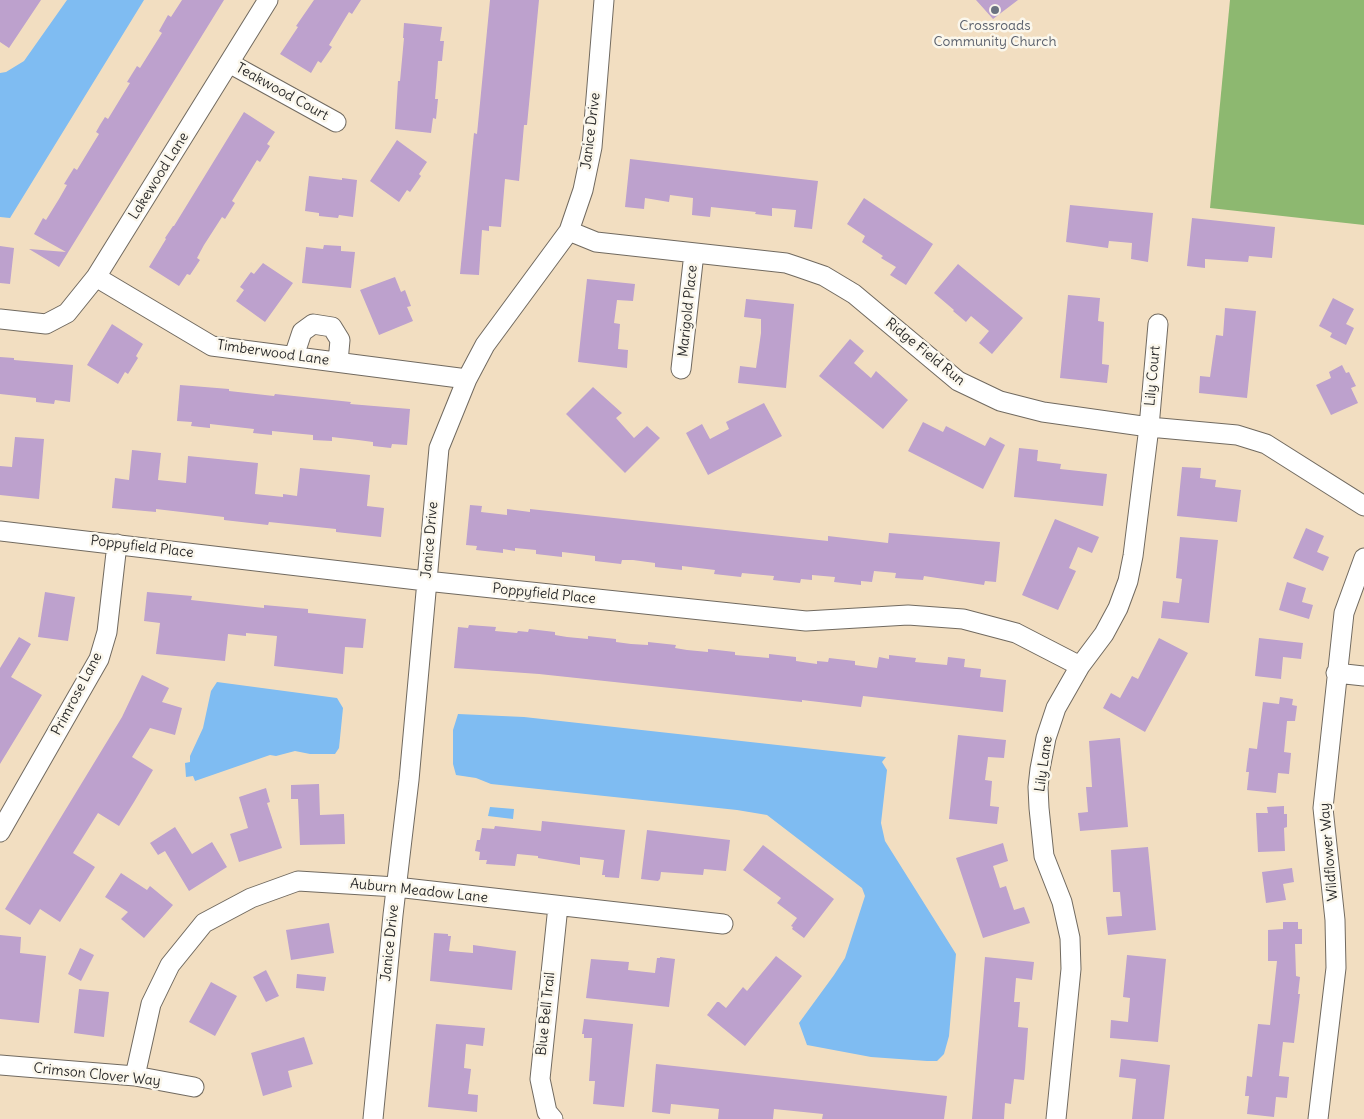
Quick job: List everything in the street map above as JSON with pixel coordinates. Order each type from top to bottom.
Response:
[{"type":"street","name":"Lakewood Lane","points":[[0,319],[46,324],[67,313],[96,277],[268,0]]},
{"type":"street","name":"Janice Drive","points":[[373,1119],[396,888],[409,780],[439,448],[467,379],[485,345],[569,231],[583,190],[592,147],[604,0]]},
{"type":"street","name":"Teakwood Court","points":[[229,63],[336,122]]},
{"type":"street","name":"Ridge Field Run","points":[[569,231],[596,242],[786,262],[824,276],[854,294],[959,382],[1000,401],[1043,412],[1149,427],[1236,435],[1266,444],[1364,506]]},
{"type":"street","name":"Marigold Place","points":[[681,369],[694,253]]},
{"type":"street","name":"Timberwood Lane","points":[[96,277],[212,346],[467,379]]},
{"type":"street","points":[[294,356],[302,332],[313,324],[332,327],[340,340],[338,362]]},
{"type":"street","name":"Lily Court","points":[[1149,427],[1158,324]]},
{"type":"street","name":"Lily Lane","points":[[1056,1119],[1071,969],[1070,938],[1062,902],[1044,856],[1040,834],[1038,787],[1046,738],[1056,708],[1080,666],[1104,634],[1118,608],[1128,581],[1133,556],[1149,427]]},
{"type":"street","name":"Poppyfield Place","points":[[0,531],[426,581],[806,621],[908,615],[963,619],[1016,633],[1080,666]]},
{"type":"street","name":"Primrose Lane","points":[[0,832],[99,659],[107,632],[117,544]]},
{"type":"street","name":"Wildflower Way","points":[[1318,1119],[1336,968],[1335,920],[1323,808],[1336,673],[1344,613],[1364,558]]},
{"type":"street","points":[[1336,673],[1364,676]]},
{"type":"street","name":"Auburn Meadow Lane","points":[[135,1076],[152,1004],[170,965],[204,923],[251,898],[298,881],[396,888],[723,924]]},
{"type":"street","name":"Blue Bell Trail","points":[[553,1119],[547,1112],[540,1080],[558,906]]},
{"type":"street","name":"Crimson Clover Way","points":[[0,1065],[135,1076],[194,1087]]},
{"type":"green space","points":[[1230,0],[1364,0],[1364,225],[1210,208]]},
{"type":"water","points":[[67,0],[144,0],[10,218],[0,217],[0,73],[6,72],[24,61]]},
{"type":"water","points":[[217,682],[337,698],[343,708],[339,748],[335,754],[310,754],[295,751],[276,756],[270,755],[195,781],[193,776],[186,777],[185,763],[190,762],[190,756],[203,728],[211,691]]},
{"type":"water","points":[[458,714],[524,717],[886,757],[882,762],[887,770],[881,823],[885,841],[956,954],[949,1036],[944,1054],[937,1061],[927,1061],[871,1057],[807,1045],[799,1023],[845,958],[865,896],[862,888],[767,815],[737,810],[491,784],[476,778],[456,775],[453,764],[453,730]]},
{"type":"water","points":[[490,807],[514,809],[513,819],[488,816]]},
{"type":"building","points":[[0,0],[41,0],[9,48],[0,42]]},
{"type":"building","points":[[182,0],[224,0],[59,267],[29,249],[66,252],[34,234],[43,218],[46,220],[59,199],[67,185],[64,184],[74,168],[77,170],[99,134],[96,132],[100,125],[105,117],[108,119],[130,83],[127,82],[137,66],[140,68],[162,33],[159,31],[168,15],[171,17]]},
{"type":"building","points":[[314,0],[361,0],[352,14],[349,12],[329,45],[332,47],[321,63],[318,61],[311,73],[280,54]]},
{"type":"building","points":[[490,0],[539,0],[527,125],[524,125],[519,181],[505,179],[501,227],[489,226],[489,231],[482,230],[479,275],[460,274],[474,133],[477,134]]},
{"type":"building","name":"Crossroads Community Church","points":[[976,0],[1018,0],[993,19]]},
{"type":"building","points":[[404,23],[442,27],[440,41],[444,41],[442,61],[438,61],[435,99],[438,99],[436,119],[433,118],[431,133],[395,129]]},
{"type":"building","points":[[244,112],[275,132],[267,144],[270,146],[260,162],[257,160],[232,201],[235,203],[225,219],[222,217],[204,245],[197,258],[200,260],[190,275],[187,274],[179,286],[149,267],[165,238]]},
{"type":"building","points":[[397,140],[427,162],[419,174],[421,176],[410,192],[407,190],[399,202],[370,181]]},
{"type":"building","points":[[630,159],[818,181],[812,229],[794,227],[796,210],[772,208],[772,216],[755,214],[756,212],[711,207],[710,217],[692,215],[693,198],[670,195],[669,202],[645,198],[644,209],[625,207]]},
{"type":"building","points":[[309,176],[357,180],[353,217],[339,215],[338,218],[319,216],[319,213],[305,211]]},
{"type":"building","points":[[864,198],[933,244],[906,285],[890,275],[896,267],[881,258],[883,256],[862,242],[865,236],[847,224]]},
{"type":"building","points":[[1070,205],[1153,213],[1148,262],[1131,259],[1132,243],[1109,241],[1108,248],[1066,242]]},
{"type":"building","points":[[1192,218],[1275,227],[1272,258],[1249,256],[1248,262],[1205,259],[1205,268],[1187,266]]},
{"type":"building","points":[[324,245],[341,246],[341,251],[355,252],[351,288],[302,283],[306,247],[323,249]]},
{"type":"building","points":[[0,246],[14,248],[10,284],[0,283]]},
{"type":"building","points":[[263,263],[293,283],[265,322],[236,301],[244,290],[240,287],[251,272],[254,274]]},
{"type":"building","points":[[958,264],[1023,318],[992,354],[979,343],[989,331],[971,316],[966,322],[934,293]]},
{"type":"building","points":[[395,277],[401,292],[405,290],[411,306],[407,307],[413,321],[379,335],[360,290]]},
{"type":"building","points":[[587,279],[635,284],[633,301],[617,300],[614,323],[620,324],[618,349],[628,350],[627,368],[578,362]]},
{"type":"building","points":[[1068,295],[1100,298],[1098,321],[1104,322],[1102,364],[1109,365],[1107,383],[1060,378]]},
{"type":"building","points":[[1333,298],[1354,309],[1346,324],[1354,328],[1346,345],[1330,337],[1332,333],[1319,326]]},
{"type":"building","points":[[746,299],[794,304],[786,388],[738,383],[740,366],[756,368],[761,333],[761,319],[744,317]]},
{"type":"building","points":[[1225,308],[1256,311],[1247,398],[1199,393],[1200,376],[1210,377],[1216,335],[1223,336]]},
{"type":"building","points":[[112,324],[143,344],[136,356],[138,358],[128,374],[125,372],[118,384],[87,365]]},
{"type":"building","points":[[850,339],[864,351],[854,363],[871,378],[876,371],[908,400],[883,429],[819,376]]},
{"type":"building","points":[[0,357],[73,365],[70,402],[55,400],[54,404],[36,402],[36,398],[0,394]]},
{"type":"building","points":[[1342,365],[1346,373],[1349,372],[1356,386],[1351,388],[1358,403],[1331,415],[1316,385],[1331,378],[1329,372]]},
{"type":"building","points":[[180,385],[410,409],[407,445],[392,444],[391,448],[373,446],[373,442],[332,437],[332,441],[313,440],[313,435],[272,431],[272,435],[253,433],[254,429],[210,424],[210,428],[191,426],[192,422],[177,421]]},
{"type":"building","points":[[593,387],[622,413],[616,418],[634,438],[647,426],[660,438],[625,473],[566,414]]},
{"type":"building","points":[[764,403],[782,436],[708,475],[686,433],[702,424],[710,439],[729,429],[726,422]]},
{"type":"building","points":[[923,422],[943,432],[946,426],[985,446],[990,437],[1005,445],[983,489],[908,451]]},
{"type":"building","points":[[15,437],[44,439],[39,499],[0,495],[0,466],[12,467]]},
{"type":"building","points":[[1019,448],[1038,450],[1037,461],[1061,464],[1060,469],[1107,474],[1103,506],[1014,497]]},
{"type":"building","points":[[132,450],[161,453],[158,480],[186,483],[188,456],[258,463],[255,494],[283,497],[283,494],[297,496],[300,468],[370,475],[367,506],[384,508],[381,537],[336,532],[336,529],[269,522],[268,525],[224,520],[224,517],[156,509],[156,512],[112,508],[115,478],[129,480]]},
{"type":"building","points":[[1182,467],[1201,468],[1200,478],[1216,480],[1215,487],[1241,490],[1237,522],[1177,516]]},
{"type":"building","points":[[470,505],[482,506],[481,512],[507,515],[507,509],[530,512],[530,509],[828,541],[828,536],[888,543],[889,533],[1000,542],[996,582],[985,581],[984,585],[924,576],[923,580],[895,578],[896,573],[874,571],[872,582],[861,581],[861,585],[834,582],[835,577],[812,575],[812,580],[801,579],[800,583],[773,580],[774,576],[742,573],[741,577],[714,574],[715,570],[682,566],[682,570],[655,567],[655,563],[633,560],[622,560],[621,564],[595,561],[595,556],[562,552],[562,557],[536,554],[536,550],[515,548],[515,551],[503,549],[503,553],[476,550],[477,546],[466,545]]},
{"type":"building","points":[[1055,519],[1099,537],[1092,553],[1078,547],[1069,568],[1076,571],[1058,610],[1022,595]]},
{"type":"building","points":[[1306,528],[1324,536],[1317,552],[1329,557],[1323,571],[1293,558]]},
{"type":"building","points":[[1180,537],[1218,540],[1209,623],[1161,618],[1163,601],[1179,603],[1182,579],[1176,578]]},
{"type":"building","points":[[1287,582],[1306,588],[1302,602],[1313,605],[1309,619],[1279,610]]},
{"type":"building","points":[[45,592],[75,597],[68,641],[38,637]]},
{"type":"building","points":[[147,592],[192,596],[191,600],[264,608],[264,605],[308,609],[308,613],[366,619],[363,648],[345,647],[343,674],[274,666],[277,636],[246,633],[246,636],[228,634],[225,661],[156,654],[160,623],[144,621]]},
{"type":"building","points":[[469,625],[496,627],[495,631],[517,633],[518,631],[528,632],[529,629],[555,632],[555,635],[567,637],[588,639],[588,636],[616,639],[616,642],[631,644],[648,645],[648,642],[676,645],[675,648],[708,652],[708,649],[735,652],[735,655],[769,658],[769,654],[796,657],[796,661],[817,664],[817,661],[828,662],[829,658],[855,661],[855,665],[877,668],[879,657],[889,659],[889,655],[916,658],[915,662],[947,665],[948,657],[965,659],[964,667],[981,669],[980,677],[1006,680],[1003,712],[863,696],[861,707],[539,674],[454,668],[458,627],[468,628]]},
{"type":"building","points":[[19,637],[31,644],[11,677],[42,695],[0,764],[0,668]]},
{"type":"building","points":[[1159,638],[1188,653],[1145,732],[1103,708],[1111,693],[1120,698],[1132,676],[1138,679]]},
{"type":"building","points":[[1259,638],[1303,643],[1301,659],[1283,657],[1281,679],[1255,676]]},
{"type":"building","points":[[142,675],[169,688],[162,702],[182,708],[175,735],[150,728],[132,757],[153,770],[134,802],[119,826],[98,813],[73,853],[95,867],[60,922],[40,909],[30,925],[5,909],[122,717]]},
{"type":"building","points":[[1280,697],[1293,699],[1292,705],[1297,706],[1295,721],[1287,721],[1284,752],[1291,753],[1289,774],[1278,773],[1276,793],[1247,790],[1249,772],[1246,772],[1249,748],[1257,749],[1263,702],[1279,704]]},
{"type":"building","points":[[958,735],[1006,740],[1004,758],[988,757],[985,780],[992,781],[990,806],[999,807],[997,824],[949,819]]},
{"type":"building","points":[[1120,738],[1128,827],[1080,831],[1078,813],[1088,812],[1086,787],[1092,787],[1089,741]]},
{"type":"building","points":[[319,784],[320,815],[344,814],[345,844],[300,845],[298,799],[291,799],[291,785]]},
{"type":"building","points":[[266,788],[270,802],[267,803],[282,848],[239,862],[230,834],[248,828],[239,797]]},
{"type":"building","points":[[1284,806],[1284,814],[1287,814],[1287,827],[1284,828],[1285,851],[1258,852],[1256,813],[1268,813],[1267,807]]},
{"type":"building","points":[[542,821],[625,830],[619,878],[602,875],[604,860],[580,857],[580,865],[538,858],[538,856],[517,854],[515,866],[486,864],[487,860],[479,860],[480,852],[475,851],[477,840],[480,840],[482,828],[494,829],[495,826],[541,831]]},
{"type":"building","points":[[175,827],[192,854],[212,842],[227,867],[189,891],[165,851],[158,855],[150,843]]},
{"type":"building","points":[[647,830],[730,840],[726,871],[704,869],[703,875],[661,872],[658,881],[641,879]]},
{"type":"building","points":[[1003,843],[1008,861],[993,866],[1000,888],[1006,886],[1014,910],[1024,907],[1030,923],[983,938],[956,858]]},
{"type":"building","points":[[763,845],[834,899],[804,938],[792,929],[793,927],[791,926],[797,918],[777,903],[781,898],[743,870]]},
{"type":"building","points":[[1148,847],[1156,930],[1108,935],[1106,917],[1122,916],[1120,892],[1113,892],[1111,850]]},
{"type":"building","points":[[1292,868],[1294,882],[1283,884],[1286,900],[1266,903],[1262,872]]},
{"type":"building","points":[[121,873],[147,890],[150,886],[173,905],[144,938],[121,919],[128,912],[105,897]]},
{"type":"building","points":[[1283,922],[1298,922],[1298,929],[1302,929],[1302,944],[1295,944],[1296,976],[1300,977],[1298,994],[1300,994],[1294,1043],[1283,1042],[1279,1076],[1289,1077],[1287,1098],[1276,1097],[1274,1117],[1247,1114],[1249,1096],[1245,1096],[1247,1076],[1252,1077],[1258,1024],[1270,1025],[1277,961],[1268,961],[1268,930],[1283,929]]},
{"type":"building","points":[[329,923],[334,953],[291,960],[286,930]]},
{"type":"building","points":[[434,933],[451,936],[449,951],[473,953],[473,945],[516,951],[512,990],[430,981]]},
{"type":"building","points":[[0,935],[21,937],[20,953],[46,956],[39,1023],[0,1019]]},
{"type":"building","points":[[80,948],[94,955],[81,981],[68,974]]},
{"type":"building","points":[[1127,955],[1166,959],[1158,1042],[1110,1038],[1111,1020],[1128,1022],[1130,998],[1123,997]]},
{"type":"building","points":[[776,956],[802,976],[745,1046],[707,1015],[717,1002],[726,1008],[743,987],[747,991]]},
{"type":"building","points":[[985,957],[1034,962],[1032,980],[1016,978],[1014,1002],[1020,1002],[1018,1027],[1028,1028],[1025,1070],[1024,1080],[1014,1079],[1011,1104],[1005,1103],[1004,1119],[972,1119]]},
{"type":"building","points":[[657,958],[675,959],[669,1007],[586,998],[591,959],[629,962],[628,970],[655,973]]},
{"type":"building","points":[[266,970],[279,996],[266,1002],[253,977]]},
{"type":"building","points":[[297,974],[326,977],[324,991],[296,988]]},
{"type":"building","points":[[211,982],[237,996],[215,1036],[189,1022]]},
{"type":"building","points":[[79,989],[109,992],[104,1037],[74,1033]]},
{"type":"building","points":[[584,1019],[633,1024],[624,1107],[593,1104],[595,1081],[589,1081],[592,1038],[584,1038],[584,1034],[582,1034]]},
{"type":"building","points":[[436,1024],[485,1028],[483,1046],[466,1044],[464,1068],[471,1069],[468,1094],[478,1095],[477,1112],[428,1107]]},
{"type":"building","points":[[304,1037],[313,1064],[288,1071],[292,1087],[263,1096],[251,1053]]},
{"type":"building","points":[[1121,1059],[1170,1065],[1164,1119],[1132,1119],[1136,1079],[1119,1077]]},
{"type":"building","points":[[656,1064],[947,1096],[944,1119],[822,1119],[823,1114],[774,1109],[773,1119],[718,1119],[719,1109],[671,1104],[670,1114],[652,1112]]},
{"type":"place","name":"Crossroads Community Church","points":[[995,10]]}]
